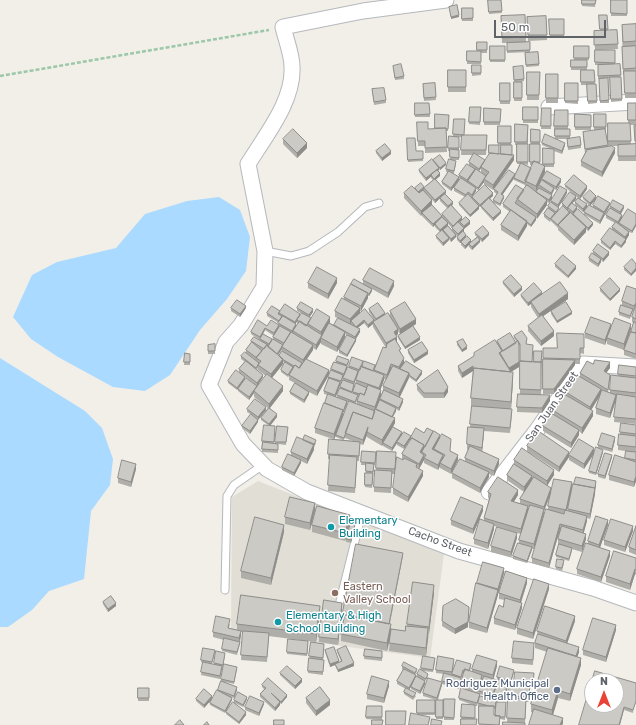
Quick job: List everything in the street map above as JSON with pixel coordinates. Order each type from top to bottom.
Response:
[{"type":"street","points":[[265,251],[248,164],[284,105],[291,87],[292,66],[283,27],[363,11],[446,0]]},
{"type":"street","points":[[549,107],[636,102]]},
{"type":"street","name":"Cacho Street","points":[[265,251],[264,287],[241,326],[226,342],[209,385],[243,444],[264,466],[307,492],[458,550],[593,588],[636,603]]},
{"type":"street","name":"San Juan Street","points":[[489,492],[537,430],[583,364],[636,367]]},
{"type":"lane","points":[[265,251],[291,256],[309,251],[338,232],[365,207],[379,203]]},
{"type":"lane","points":[[226,590],[227,496],[234,485],[264,466]]},
{"type":"lane","points":[[340,602],[362,513]]},
{"type":"path","points":[[0,76],[283,27]]},
{"type":"shaded area","name":"Eastern Valley School","points":[[258,481],[444,554],[430,658],[231,631],[232,497]]},
{"type":"water","points":[[219,197],[240,210],[250,237],[246,271],[227,299],[200,330],[170,375],[145,391],[113,387],[58,357],[31,339],[13,317],[32,275],[57,262],[116,248],[145,214],[187,201]]},
{"type":"water","points":[[0,358],[85,411],[102,428],[113,459],[110,485],[91,511],[84,579],[49,591],[32,610],[8,627],[0,627]]},
{"type":"building","points":[[488,0],[501,0],[502,11],[489,12]]},
{"type":"building","points":[[582,0],[596,0],[595,4],[582,4]]},
{"type":"building","points":[[611,0],[627,0],[627,14],[611,13]]},
{"type":"building","points":[[457,5],[459,15],[451,17],[449,7]]},
{"type":"building","points":[[462,8],[473,8],[473,18],[462,19]]},
{"type":"building","points":[[525,15],[526,37],[502,38],[501,16]]},
{"type":"building","points":[[599,15],[607,15],[608,29],[600,29]]},
{"type":"building","points":[[546,16],[547,35],[528,35],[527,17]]},
{"type":"building","points":[[549,19],[564,19],[564,35],[550,35]]},
{"type":"building","points":[[636,24],[636,41],[623,42],[622,25]]},
{"type":"building","points":[[617,30],[618,44],[594,45],[594,31]]},
{"type":"building","points":[[477,42],[487,42],[487,50],[477,50]]},
{"type":"building","points":[[530,42],[530,50],[507,51],[507,43]]},
{"type":"building","points":[[490,46],[505,46],[505,60],[490,60]]},
{"type":"building","points":[[574,46],[589,46],[589,58],[574,58]]},
{"type":"building","points":[[636,46],[636,68],[623,69],[622,47]]},
{"type":"building","points":[[595,50],[615,50],[615,63],[595,62]]},
{"type":"building","points":[[467,51],[481,51],[481,62],[467,61]]},
{"type":"building","points":[[538,52],[539,64],[526,65],[525,53]]},
{"type":"building","points":[[571,60],[587,60],[587,67],[571,67]]},
{"type":"building","points":[[401,64],[404,76],[395,78],[393,66]]},
{"type":"building","points":[[620,64],[621,75],[598,76],[598,65]]},
{"type":"building","points":[[472,65],[481,65],[481,73],[472,73]]},
{"type":"building","points":[[523,66],[524,79],[514,80],[513,67]]},
{"type":"building","points":[[448,70],[466,70],[466,87],[448,87]]},
{"type":"building","points":[[581,70],[594,70],[595,82],[581,82]]},
{"type":"building","points":[[624,71],[636,71],[636,93],[625,93]]},
{"type":"building","points":[[527,72],[540,72],[539,95],[527,95]]},
{"type":"building","points":[[546,74],[558,74],[558,98],[546,98]]},
{"type":"building","points":[[610,77],[621,77],[622,99],[611,99]]},
{"type":"building","points":[[608,78],[609,100],[600,101],[599,79]]},
{"type":"building","points":[[514,82],[522,82],[522,98],[514,98]]},
{"type":"building","points":[[435,83],[436,97],[424,98],[423,84]]},
{"type":"building","points":[[500,83],[510,83],[510,101],[500,101]]},
{"type":"building","points":[[565,83],[578,83],[578,101],[565,101]]},
{"type":"building","points":[[587,84],[596,84],[597,101],[588,101]]},
{"type":"building","points":[[384,88],[386,100],[374,102],[372,89]]},
{"type":"building","points":[[415,103],[429,103],[430,114],[415,115]]},
{"type":"building","points":[[628,103],[636,103],[636,120],[628,120]]},
{"type":"building","points":[[470,107],[481,107],[480,122],[469,122]]},
{"type":"building","points":[[523,107],[538,107],[538,120],[523,120]]},
{"type":"building","points":[[484,108],[501,109],[500,122],[484,122]]},
{"type":"building","points":[[542,108],[551,108],[551,126],[541,126]]},
{"type":"building","points":[[555,110],[568,110],[568,126],[554,126]]},
{"type":"building","points":[[435,114],[449,115],[448,129],[435,128]]},
{"type":"building","points":[[575,114],[591,115],[591,127],[575,127]]},
{"type":"building","points":[[594,114],[606,114],[606,127],[594,127]]},
{"type":"building","points":[[454,119],[465,119],[464,135],[453,134]]},
{"type":"building","points":[[417,122],[428,122],[428,129],[446,128],[447,147],[425,148],[425,141],[418,141]]},
{"type":"building","points":[[608,123],[630,123],[631,141],[608,141]]},
{"type":"building","points":[[515,124],[528,125],[527,142],[515,142]]},
{"type":"building","points":[[636,125],[636,141],[635,141],[634,126]]},
{"type":"building","points":[[498,126],[511,126],[511,143],[498,143]]},
{"type":"building","points":[[293,129],[307,143],[297,153],[283,139]]},
{"type":"building","points":[[531,129],[540,130],[540,142],[531,142]]},
{"type":"building","points":[[555,129],[570,129],[570,136],[555,136]]},
{"type":"building","points":[[605,129],[608,145],[585,149],[583,132]]},
{"type":"building","points":[[545,134],[565,143],[562,151],[542,143]]},
{"type":"building","points":[[462,135],[487,135],[486,150],[461,150]]},
{"type":"building","points":[[449,136],[459,137],[459,148],[448,148]]},
{"type":"building","points":[[580,137],[581,145],[568,147],[567,139]]},
{"type":"building","points":[[407,138],[415,138],[416,151],[423,151],[423,159],[408,160]]},
{"type":"building","points":[[385,144],[391,151],[382,158],[376,151]]},
{"type":"building","points":[[517,144],[528,144],[528,162],[517,162]]},
{"type":"building","points":[[530,144],[540,144],[540,162],[530,162]]},
{"type":"building","points":[[636,144],[636,156],[618,156],[618,145]]},
{"type":"building","points":[[489,145],[499,145],[499,154],[489,153]]},
{"type":"building","points":[[501,145],[512,145],[512,155],[501,154]]},
{"type":"building","points":[[612,146],[615,148],[602,172],[581,161],[587,150]]},
{"type":"building","points":[[543,148],[554,149],[554,164],[543,164]]},
{"type":"building","points":[[450,149],[459,150],[459,158],[450,157]]},
{"type":"building","points":[[474,153],[485,160],[479,169],[469,162]]},
{"type":"building","points":[[490,153],[514,155],[493,185],[484,179],[489,172],[481,167]]},
{"type":"building","points":[[440,155],[446,163],[440,168],[433,160]]},
{"type":"building","points":[[432,159],[439,168],[426,178],[419,170]]},
{"type":"building","points":[[449,159],[456,161],[454,171],[446,169]]},
{"type":"building","points":[[534,161],[545,166],[536,186],[525,181]]},
{"type":"building","points":[[521,163],[531,168],[525,183],[514,178]]},
{"type":"building","points":[[467,164],[475,169],[467,180],[459,175]]},
{"type":"building","points":[[476,169],[486,176],[478,188],[468,181]]},
{"type":"building","points":[[437,170],[440,173],[434,179],[431,175]]},
{"type":"building","points":[[509,170],[515,174],[501,194],[504,196],[500,204],[493,200],[498,192],[494,189]]},
{"type":"building","points":[[449,171],[459,177],[451,188],[442,182]]},
{"type":"building","points":[[547,171],[561,179],[556,187],[542,179]]},
{"type":"building","points":[[574,175],[587,186],[580,196],[565,185]]},
{"type":"building","points":[[461,178],[476,188],[472,195],[468,192],[466,195],[454,188]]},
{"type":"building","points":[[435,179],[446,191],[435,200],[424,188]]},
{"type":"building","points":[[542,180],[554,188],[551,193],[539,185]]},
{"type":"building","points":[[421,183],[424,187],[418,192],[415,188]]},
{"type":"building","points":[[485,185],[493,193],[480,205],[472,197]]},
{"type":"building","points":[[516,185],[524,190],[515,203],[536,217],[531,225],[503,204]]},
{"type":"building","points":[[527,185],[547,200],[537,214],[517,199]]},
{"type":"building","points":[[412,186],[419,193],[423,190],[432,200],[421,211],[404,193]]},
{"type":"building","points":[[560,186],[567,190],[558,205],[551,201]]},
{"type":"building","points":[[539,188],[552,195],[549,200],[536,192]]},
{"type":"building","points":[[590,190],[596,196],[590,203],[583,197]]},
{"type":"building","points":[[570,192],[576,196],[567,208],[562,203]]},
{"type":"building","points":[[445,194],[453,202],[448,206],[440,198]]},
{"type":"building","points":[[468,194],[479,206],[470,215],[459,203]]},
{"type":"building","points":[[598,196],[610,203],[604,212],[593,205]]},
{"type":"building","points":[[489,198],[501,211],[493,218],[481,206]]},
{"type":"building","points":[[578,198],[587,204],[583,209],[575,202]]},
{"type":"building","points":[[613,200],[624,206],[620,212],[610,206]]},
{"type":"building","points":[[551,202],[559,208],[556,212],[548,206]]},
{"type":"building","points":[[572,203],[577,207],[573,212],[568,208]]},
{"type":"building","points":[[432,205],[442,216],[433,224],[422,213]]},
{"type":"building","points":[[451,205],[462,217],[453,226],[442,214]]},
{"type":"building","points":[[589,205],[604,213],[600,221],[584,212]]},
{"type":"building","points":[[563,206],[570,213],[558,225],[551,219]]},
{"type":"building","points":[[548,208],[555,213],[550,219],[544,214]]},
{"type":"building","points":[[610,208],[622,215],[618,222],[606,215]]},
{"type":"building","points":[[578,209],[593,223],[588,228],[573,214]]},
{"type":"building","points":[[628,209],[636,214],[636,224],[632,231],[619,223]]},
{"type":"building","points":[[511,210],[527,221],[518,236],[501,225]]},
{"type":"building","points":[[570,212],[586,227],[574,240],[558,225]]},
{"type":"building","points":[[442,217],[448,223],[440,230],[435,224]]},
{"type":"building","points":[[466,217],[470,221],[464,226],[460,222]]},
{"type":"building","points":[[458,222],[464,228],[458,234],[452,228]]},
{"type":"building","points":[[616,222],[629,232],[625,237],[612,227]]},
{"type":"building","points":[[448,226],[456,235],[451,239],[443,230]]},
{"type":"building","points":[[483,226],[489,233],[482,239],[475,233]]},
{"type":"building","points":[[610,228],[626,239],[621,246],[615,241],[610,248],[601,240]]},
{"type":"building","points":[[442,230],[449,238],[443,243],[436,236]]},
{"type":"building","points":[[463,231],[466,235],[460,241],[457,237]]},
{"type":"building","points":[[467,236],[471,240],[465,246],[461,242]]},
{"type":"building","points":[[478,237],[480,240],[472,247],[469,244]]},
{"type":"building","points":[[598,244],[609,252],[603,259],[593,251]]},
{"type":"building","points":[[592,253],[601,259],[598,264],[589,258]]},
{"type":"building","points":[[563,255],[576,266],[568,276],[555,264]]},
{"type":"building","points":[[632,259],[636,264],[636,268],[631,274],[624,267]]},
{"type":"building","points":[[317,267],[337,278],[328,294],[308,283]]},
{"type":"building","points":[[370,268],[394,281],[388,293],[363,280]]},
{"type":"building","points":[[511,275],[522,287],[514,294],[503,282]]},
{"type":"building","points":[[610,278],[620,289],[610,299],[600,288]]},
{"type":"building","points":[[354,279],[372,289],[369,294],[351,284]]},
{"type":"building","points":[[560,282],[568,293],[539,314],[531,302]]},
{"type":"building","points":[[534,283],[542,292],[528,303],[521,295]]},
{"type":"building","points":[[351,284],[368,293],[361,306],[344,297]]},
{"type":"building","points":[[627,286],[636,289],[636,303],[634,306],[622,301]]},
{"type":"building","points":[[342,298],[360,308],[350,319],[335,311]]},
{"type":"building","points":[[237,300],[246,306],[240,314],[231,308]]},
{"type":"building","points":[[301,302],[313,309],[309,315],[297,308]]},
{"type":"building","points":[[405,302],[416,319],[400,329],[390,311]]},
{"type":"building","points":[[566,302],[572,312],[557,321],[551,311]]},
{"type":"building","points":[[378,303],[385,313],[376,319],[369,309]]},
{"type":"building","points":[[285,304],[300,314],[295,322],[279,313]]},
{"type":"building","points":[[636,304],[636,319],[632,317]]},
{"type":"building","points":[[621,305],[633,309],[630,316],[619,312]]},
{"type":"building","points":[[272,306],[280,311],[278,314],[282,316],[279,321],[267,313]]},
{"type":"building","points":[[317,309],[330,317],[321,332],[308,324]]},
{"type":"building","points":[[365,309],[374,320],[368,325],[364,320],[356,327],[351,321]]},
{"type":"building","points":[[302,313],[311,318],[306,326],[297,320]]},
{"type":"building","points":[[388,313],[398,329],[394,332],[397,337],[386,343],[373,322]]},
{"type":"building","points":[[542,315],[554,331],[541,341],[528,326]]},
{"type":"building","points":[[283,316],[296,324],[292,331],[278,323]]},
{"type":"building","points":[[591,317],[611,324],[605,340],[585,333]]},
{"type":"building","points":[[338,318],[360,329],[355,337],[334,325]]},
{"type":"building","points":[[615,318],[631,324],[624,344],[607,338]]},
{"type":"building","points":[[258,320],[267,326],[271,320],[279,325],[274,333],[265,328],[260,337],[251,332]]},
{"type":"building","points":[[300,321],[322,335],[316,345],[293,331]]},
{"type":"building","points":[[634,322],[636,323],[636,333],[631,332]]},
{"type":"building","points":[[329,323],[345,332],[337,347],[321,338]]},
{"type":"building","points":[[280,326],[291,332],[284,343],[273,337]]},
{"type":"building","points":[[413,326],[420,337],[405,347],[398,336]]},
{"type":"building","points":[[522,331],[527,338],[526,344],[533,345],[532,362],[520,361],[520,344],[514,336]]},
{"type":"building","points":[[291,332],[313,345],[303,360],[282,347]]},
{"type":"building","points":[[631,332],[636,333],[636,354],[624,350]]},
{"type":"building","points":[[510,333],[516,343],[503,351],[497,341]]},
{"type":"building","points":[[557,333],[584,334],[584,348],[580,348],[580,359],[543,358],[543,348],[557,348]]},
{"type":"building","points":[[263,334],[272,339],[269,344],[260,339]]},
{"type":"building","points":[[347,335],[356,339],[347,355],[339,350]]},
{"type":"building","points":[[254,337],[268,345],[264,349],[251,341]]},
{"type":"building","points":[[273,339],[283,345],[277,354],[268,347]]},
{"type":"building","points":[[395,339],[404,358],[399,367],[391,364],[387,375],[374,370],[383,347],[386,348],[387,344]]},
{"type":"building","points":[[463,339],[467,346],[462,350],[457,342]]},
{"type":"building","points":[[495,340],[502,351],[499,353],[511,372],[473,369],[473,366],[462,373],[458,366],[474,356],[474,353]]},
{"type":"building","points":[[518,341],[519,362],[509,368],[500,353]]},
{"type":"building","points":[[252,342],[262,351],[256,358],[246,350]]},
{"type":"building","points":[[422,342],[428,351],[414,360],[408,350]]},
{"type":"building","points":[[215,344],[215,351],[208,351],[208,345]]},
{"type":"building","points":[[267,345],[283,359],[271,374],[258,365],[261,361],[256,358]]},
{"type":"building","points":[[282,351],[302,363],[299,368],[279,356]]},
{"type":"building","points":[[534,351],[542,351],[541,363],[534,362]]},
{"type":"building","points":[[245,352],[259,363],[256,368],[241,356]]},
{"type":"building","points":[[185,353],[190,354],[190,362],[184,362]]},
{"type":"building","points":[[338,356],[349,360],[347,365],[336,361]]},
{"type":"building","points":[[352,357],[363,361],[360,370],[349,366]]},
{"type":"building","points":[[306,359],[329,370],[317,391],[289,375],[295,365],[299,368]]},
{"type":"building","points":[[543,359],[575,360],[554,389],[543,389]]},
{"type":"building","points":[[595,360],[610,362],[604,371],[610,375],[608,390],[580,373],[587,361],[593,364]]},
{"type":"building","points":[[246,361],[263,375],[257,383],[239,369]]},
{"type":"building","points":[[364,361],[375,365],[373,371],[362,367]]},
{"type":"building","points":[[406,361],[422,371],[416,380],[409,375],[409,373],[400,369]]},
{"type":"building","points":[[520,361],[541,362],[541,390],[520,389]]},
{"type":"building","points":[[285,362],[293,367],[288,375],[281,370]]},
{"type":"building","points":[[334,362],[347,366],[344,374],[331,369]]},
{"type":"building","points":[[619,365],[636,367],[636,376],[618,374]]},
{"type":"building","points":[[361,366],[384,375],[379,388],[356,380]]},
{"type":"building","points":[[393,366],[409,373],[399,393],[383,386]]},
{"type":"building","points":[[348,367],[358,371],[354,382],[343,378]]},
{"type":"building","points":[[474,368],[513,372],[511,402],[471,398]]},
{"type":"building","points":[[236,370],[245,377],[237,388],[228,381]]},
{"type":"building","points":[[331,370],[343,375],[341,381],[328,377]]},
{"type":"building","points":[[438,370],[448,387],[444,393],[424,393],[417,385]]},
{"type":"building","points":[[267,374],[283,386],[269,404],[254,391]]},
{"type":"building","points":[[575,374],[601,389],[590,407],[564,391]]},
{"type":"building","points":[[611,375],[636,378],[636,393],[610,390]]},
{"type":"building","points":[[246,378],[257,386],[249,397],[238,389]]},
{"type":"building","points":[[329,378],[340,382],[335,395],[324,391]]},
{"type":"building","points":[[343,380],[354,384],[352,392],[340,387]]},
{"type":"building","points":[[295,383],[309,392],[304,400],[290,392]]},
{"type":"building","points":[[356,383],[367,388],[364,395],[353,392]]},
{"type":"building","points":[[368,385],[381,390],[375,407],[357,401],[360,393],[364,395]]},
{"type":"building","points":[[340,388],[358,395],[355,402],[337,395]]},
{"type":"building","points":[[384,390],[403,399],[399,408],[380,399]]},
{"type":"building","points":[[602,390],[616,395],[610,413],[596,408]]},
{"type":"building","points":[[328,394],[347,401],[343,412],[343,410],[325,403]]},
{"type":"building","points":[[518,394],[550,395],[542,408],[517,407]]},
{"type":"building","points":[[564,394],[593,411],[582,428],[554,411]]},
{"type":"building","points":[[617,394],[636,397],[636,419],[614,417]]},
{"type":"building","points":[[255,399],[266,407],[258,417],[247,409]]},
{"type":"building","points":[[380,400],[396,408],[392,417],[376,409]]},
{"type":"building","points":[[349,401],[375,411],[372,419],[353,412],[344,438],[336,435]]},
{"type":"building","points":[[324,403],[343,410],[334,434],[315,428]]},
{"type":"building","points":[[472,406],[512,409],[510,428],[470,424]]},
{"type":"building","points":[[269,408],[277,414],[269,424],[261,418]]},
{"type":"building","points":[[375,409],[395,418],[382,440],[367,432],[368,427],[363,440],[345,433],[353,412],[372,419]]},
{"type":"building","points":[[551,413],[579,430],[571,443],[543,426]]},
{"type":"building","points":[[251,414],[258,420],[250,431],[242,426]]},
{"type":"building","points":[[621,423],[636,425],[636,434],[620,432]]},
{"type":"building","points":[[264,425],[275,426],[274,442],[262,441]]},
{"type":"building","points":[[277,426],[288,427],[286,442],[275,442]]},
{"type":"building","points":[[393,427],[402,432],[392,448],[383,443]]},
{"type":"building","points":[[468,427],[484,428],[482,448],[467,444]]},
{"type":"building","points":[[416,428],[424,433],[427,428],[433,431],[425,447],[412,438],[410,439]]},
{"type":"building","points":[[537,430],[569,452],[559,467],[527,446]]},
{"type":"building","points":[[434,431],[440,435],[432,449],[443,455],[438,465],[424,458],[426,455],[422,452]]},
{"type":"building","points":[[404,432],[411,436],[404,446],[397,442]]},
{"type":"building","points":[[602,433],[615,437],[612,449],[598,445]]},
{"type":"building","points":[[442,434],[451,439],[450,451],[458,455],[451,469],[440,463],[445,455],[434,449]]},
{"type":"building","points":[[619,434],[636,436],[636,447],[618,445]]},
{"type":"building","points":[[305,435],[316,440],[314,445],[303,440]]},
{"type":"building","points":[[297,437],[314,444],[307,459],[291,452]]},
{"type":"building","points":[[412,438],[424,445],[420,452],[424,455],[419,464],[402,454]]},
{"type":"building","points":[[329,439],[360,442],[359,456],[328,454]]},
{"type":"building","points":[[579,439],[594,448],[584,464],[569,455]]},
{"type":"building","points":[[263,442],[278,444],[278,450],[262,449]]},
{"type":"building","points":[[470,446],[499,459],[494,471],[465,458]]},
{"type":"building","points":[[596,447],[603,450],[596,473],[589,471]]},
{"type":"building","points":[[522,448],[554,470],[547,481],[514,460]]},
{"type":"building","points":[[362,451],[376,452],[375,463],[361,462]]},
{"type":"building","points":[[377,451],[396,452],[395,469],[376,468]]},
{"type":"building","points":[[626,451],[636,452],[636,460],[625,458]]},
{"type":"building","points":[[605,453],[612,455],[605,476],[598,474]]},
{"type":"building","points":[[288,454],[301,460],[294,473],[282,467]]},
{"type":"building","points":[[330,455],[357,457],[355,488],[328,485]]},
{"type":"building","points":[[615,455],[636,462],[636,476],[634,482],[609,475]]},
{"type":"building","points":[[397,457],[403,460],[404,458],[417,464],[416,467],[423,471],[408,497],[393,488]]},
{"type":"building","points":[[460,459],[489,472],[480,488],[452,473]]},
{"type":"building","points":[[122,460],[136,464],[131,482],[118,478]]},
{"type":"building","points":[[366,463],[374,464],[373,472],[366,471]]},
{"type":"building","points":[[514,464],[532,476],[524,487],[507,475]]},
{"type":"building","points":[[375,470],[392,471],[391,488],[374,487]]},
{"type":"building","points":[[365,473],[373,473],[372,485],[365,485]]},
{"type":"building","points":[[498,477],[518,490],[511,501],[528,506],[521,529],[484,518],[491,494],[488,492]]},
{"type":"building","points":[[534,477],[551,488],[544,507],[520,499]]},
{"type":"building","points":[[576,477],[596,481],[595,488],[574,484]]},
{"type":"building","points":[[554,479],[572,482],[566,510],[548,506]]},
{"type":"building","points":[[573,484],[595,488],[590,514],[568,509]]},
{"type":"building","points":[[290,497],[315,503],[310,523],[285,517]]},
{"type":"building","points":[[461,497],[483,506],[473,529],[451,520]]},
{"type":"building","points":[[530,505],[544,509],[534,544],[519,540]]},
{"type":"building","points":[[317,506],[350,515],[345,533],[312,525]]},
{"type":"building","points":[[546,509],[564,514],[565,510],[587,516],[583,530],[560,524],[549,563],[532,558]]},
{"type":"building","points":[[596,516],[608,520],[599,545],[588,541]]},
{"type":"building","points":[[255,517],[284,525],[271,578],[241,571]]},
{"type":"building","points":[[480,519],[494,524],[488,543],[474,539]]},
{"type":"building","points":[[611,519],[633,526],[625,547],[604,540]]},
{"type":"building","points":[[351,523],[355,524],[351,540],[346,539]]},
{"type":"building","points":[[562,526],[586,534],[582,546],[558,539]]},
{"type":"building","points":[[636,526],[636,550],[629,547]]},
{"type":"building","points":[[497,527],[517,533],[511,552],[491,546]]},
{"type":"building","points":[[518,543],[532,547],[527,561],[513,556]]},
{"type":"building","points":[[586,543],[610,551],[601,577],[577,569]]},
{"type":"building","points":[[356,544],[403,553],[389,624],[345,615],[342,617]]},
{"type":"building","points":[[559,544],[572,548],[569,559],[556,555]]},
{"type":"building","points":[[614,551],[636,558],[636,570],[635,569],[630,584],[606,576]]},
{"type":"building","points":[[557,559],[564,560],[562,568],[556,567]]},
{"type":"building","points":[[483,562],[504,568],[498,589],[477,583]]},
{"type":"building","points":[[506,571],[527,578],[520,600],[499,593]]},
{"type":"building","points":[[534,579],[549,584],[533,633],[517,628]]},
{"type":"building","points":[[413,582],[434,585],[429,627],[407,624]]},
{"type":"building","points":[[476,583],[498,590],[487,628],[469,622]]},
{"type":"building","name":"Elementary & High School Building","points":[[241,595],[320,606],[316,634],[237,624]]},
{"type":"building","points":[[111,596],[116,603],[108,609],[103,602]]},
{"type":"building","points":[[505,598],[522,603],[515,625],[494,618],[499,605],[503,607]]},
{"type":"building","points":[[456,599],[469,607],[468,622],[455,629],[442,621],[443,606]]},
{"type":"building","points":[[324,600],[342,603],[338,639],[319,637]]},
{"type":"building","points":[[545,606],[575,616],[566,641],[537,631]]},
{"type":"building","points":[[345,615],[391,624],[387,643],[341,634]]},
{"type":"building","points":[[216,616],[230,619],[228,628],[241,631],[239,638],[213,632]]},
{"type":"building","points":[[593,618],[616,625],[606,657],[583,650]]},
{"type":"building","points":[[406,626],[428,628],[426,648],[389,643],[391,629],[405,631]]},
{"type":"building","points":[[243,631],[269,633],[267,657],[241,655]]},
{"type":"building","points":[[538,634],[579,647],[576,656],[535,643]]},
{"type":"building","points":[[224,638],[240,642],[237,652],[222,649]]},
{"type":"building","points":[[288,639],[308,641],[307,654],[287,652]]},
{"type":"building","points":[[514,641],[534,643],[533,660],[512,658]]},
{"type":"building","points":[[311,642],[324,644],[323,658],[309,656]]},
{"type":"building","points":[[346,646],[354,663],[338,670],[335,664],[342,661],[337,650]]},
{"type":"building","points":[[334,647],[339,661],[330,664],[325,650]]},
{"type":"building","points":[[203,648],[215,650],[212,662],[201,660]]},
{"type":"building","points":[[548,648],[581,658],[570,694],[558,690],[552,710],[531,704]]},
{"type":"building","points":[[365,649],[382,651],[382,658],[364,656]]},
{"type":"building","points":[[216,651],[225,653],[223,665],[214,663]]},
{"type":"building","points":[[477,655],[497,661],[493,675],[472,669]]},
{"type":"building","points":[[423,656],[435,658],[433,670],[421,668]]},
{"type":"building","points":[[438,656],[454,659],[452,672],[436,670]]},
{"type":"building","points":[[309,658],[324,660],[323,672],[308,671]]},
{"type":"building","points":[[457,660],[471,664],[469,671],[465,669],[465,671],[463,670],[461,677],[452,674]]},
{"type":"building","points":[[203,662],[222,666],[220,676],[201,672]]},
{"type":"building","points":[[404,662],[417,669],[415,673],[402,666]]},
{"type":"building","points":[[224,664],[237,667],[234,682],[221,679]]},
{"type":"building","points":[[287,666],[302,679],[295,686],[280,673]]},
{"type":"building","points":[[500,666],[514,670],[511,681],[497,677]]},
{"type":"building","points":[[404,669],[416,675],[409,688],[397,681]]},
{"type":"building","points":[[420,669],[428,674],[426,679],[417,674]]},
{"type":"building","points":[[465,669],[482,675],[478,689],[461,683]]},
{"type":"building","points":[[515,672],[534,673],[533,684],[514,682]]},
{"type":"building","points":[[444,673],[461,678],[459,686],[442,681]]},
{"type":"building","points":[[372,676],[389,681],[384,698],[367,694]]},
{"type":"building","points":[[416,676],[425,681],[420,691],[411,687]]},
{"type":"building","points":[[484,676],[497,680],[493,695],[479,691]]},
{"type":"building","points":[[268,678],[287,695],[281,702],[271,693],[280,702],[275,708],[260,694],[266,688],[262,685]]},
{"type":"building","points":[[428,678],[442,682],[437,698],[423,693]]},
{"type":"building","points":[[499,679],[508,682],[504,697],[494,694]]},
{"type":"building","points":[[624,679],[636,683],[636,701],[633,710],[624,707]]},
{"type":"building","points":[[221,681],[237,687],[234,696],[218,690]]},
{"type":"building","points":[[509,682],[530,683],[529,697],[508,696]]},
{"type":"building","points":[[320,687],[330,700],[316,711],[306,698]]},
{"type":"building","points":[[138,688],[149,688],[149,698],[138,698]]},
{"type":"building","points":[[406,688],[416,693],[413,697],[404,692]]},
{"type":"building","points":[[461,688],[480,694],[477,703],[459,698]]},
{"type":"building","points":[[204,689],[212,696],[204,705],[196,699]]},
{"type":"building","points":[[217,690],[232,698],[225,711],[210,703]]},
{"type":"building","points":[[238,692],[247,697],[243,705],[234,700]]},
{"type":"building","points":[[250,696],[264,702],[259,713],[245,707]]},
{"type":"building","points":[[480,696],[497,700],[495,708],[494,706],[478,703]]},
{"type":"building","points":[[508,698],[526,699],[525,719],[507,718]]},
{"type":"building","points":[[444,699],[455,699],[454,718],[444,717]]},
{"type":"building","points":[[417,700],[435,700],[435,713],[417,713]]},
{"type":"building","points":[[436,700],[443,700],[443,717],[436,717]]},
{"type":"building","points":[[233,702],[246,712],[239,722],[226,712]]},
{"type":"building","points":[[496,702],[506,702],[505,717],[495,716]]},
{"type":"building","points":[[462,704],[475,705],[475,718],[461,717]]},
{"type":"building","points":[[367,706],[382,706],[382,717],[366,717]]},
{"type":"building","points":[[479,706],[494,706],[494,715],[500,716],[499,725],[479,724]]},
{"type":"building","points":[[584,708],[584,713],[622,713],[619,725],[579,725]]},
{"type":"building","points":[[534,709],[563,718],[560,725],[529,725]]},
{"type":"building","points":[[386,711],[406,711],[405,725],[386,725]]},
{"type":"building","points":[[411,713],[430,717],[428,725],[409,725]]},
{"type":"building","points":[[432,719],[442,721],[441,725],[431,725]]},
{"type":"building","points":[[461,719],[477,719],[476,725],[461,725]]},
{"type":"building","points":[[180,720],[184,725],[175,725]]},
{"type":"building","points":[[274,720],[284,720],[284,725],[274,725]]},
{"type":"building","points":[[372,720],[383,720],[382,725],[372,725]]},
{"type":"building","points":[[503,722],[525,723],[525,725],[503,725]]},
{"type":"place","name":"Elementary Building","points":[[331,527]]},
{"type":"place","name":"Eastern Valley School","points":[[335,593]]},
{"type":"place","name":"Elementary & High School Building","points":[[278,622]]},
{"type":"place","name":"Rodriguez Municipal Health Office","points":[[557,690]]}]
